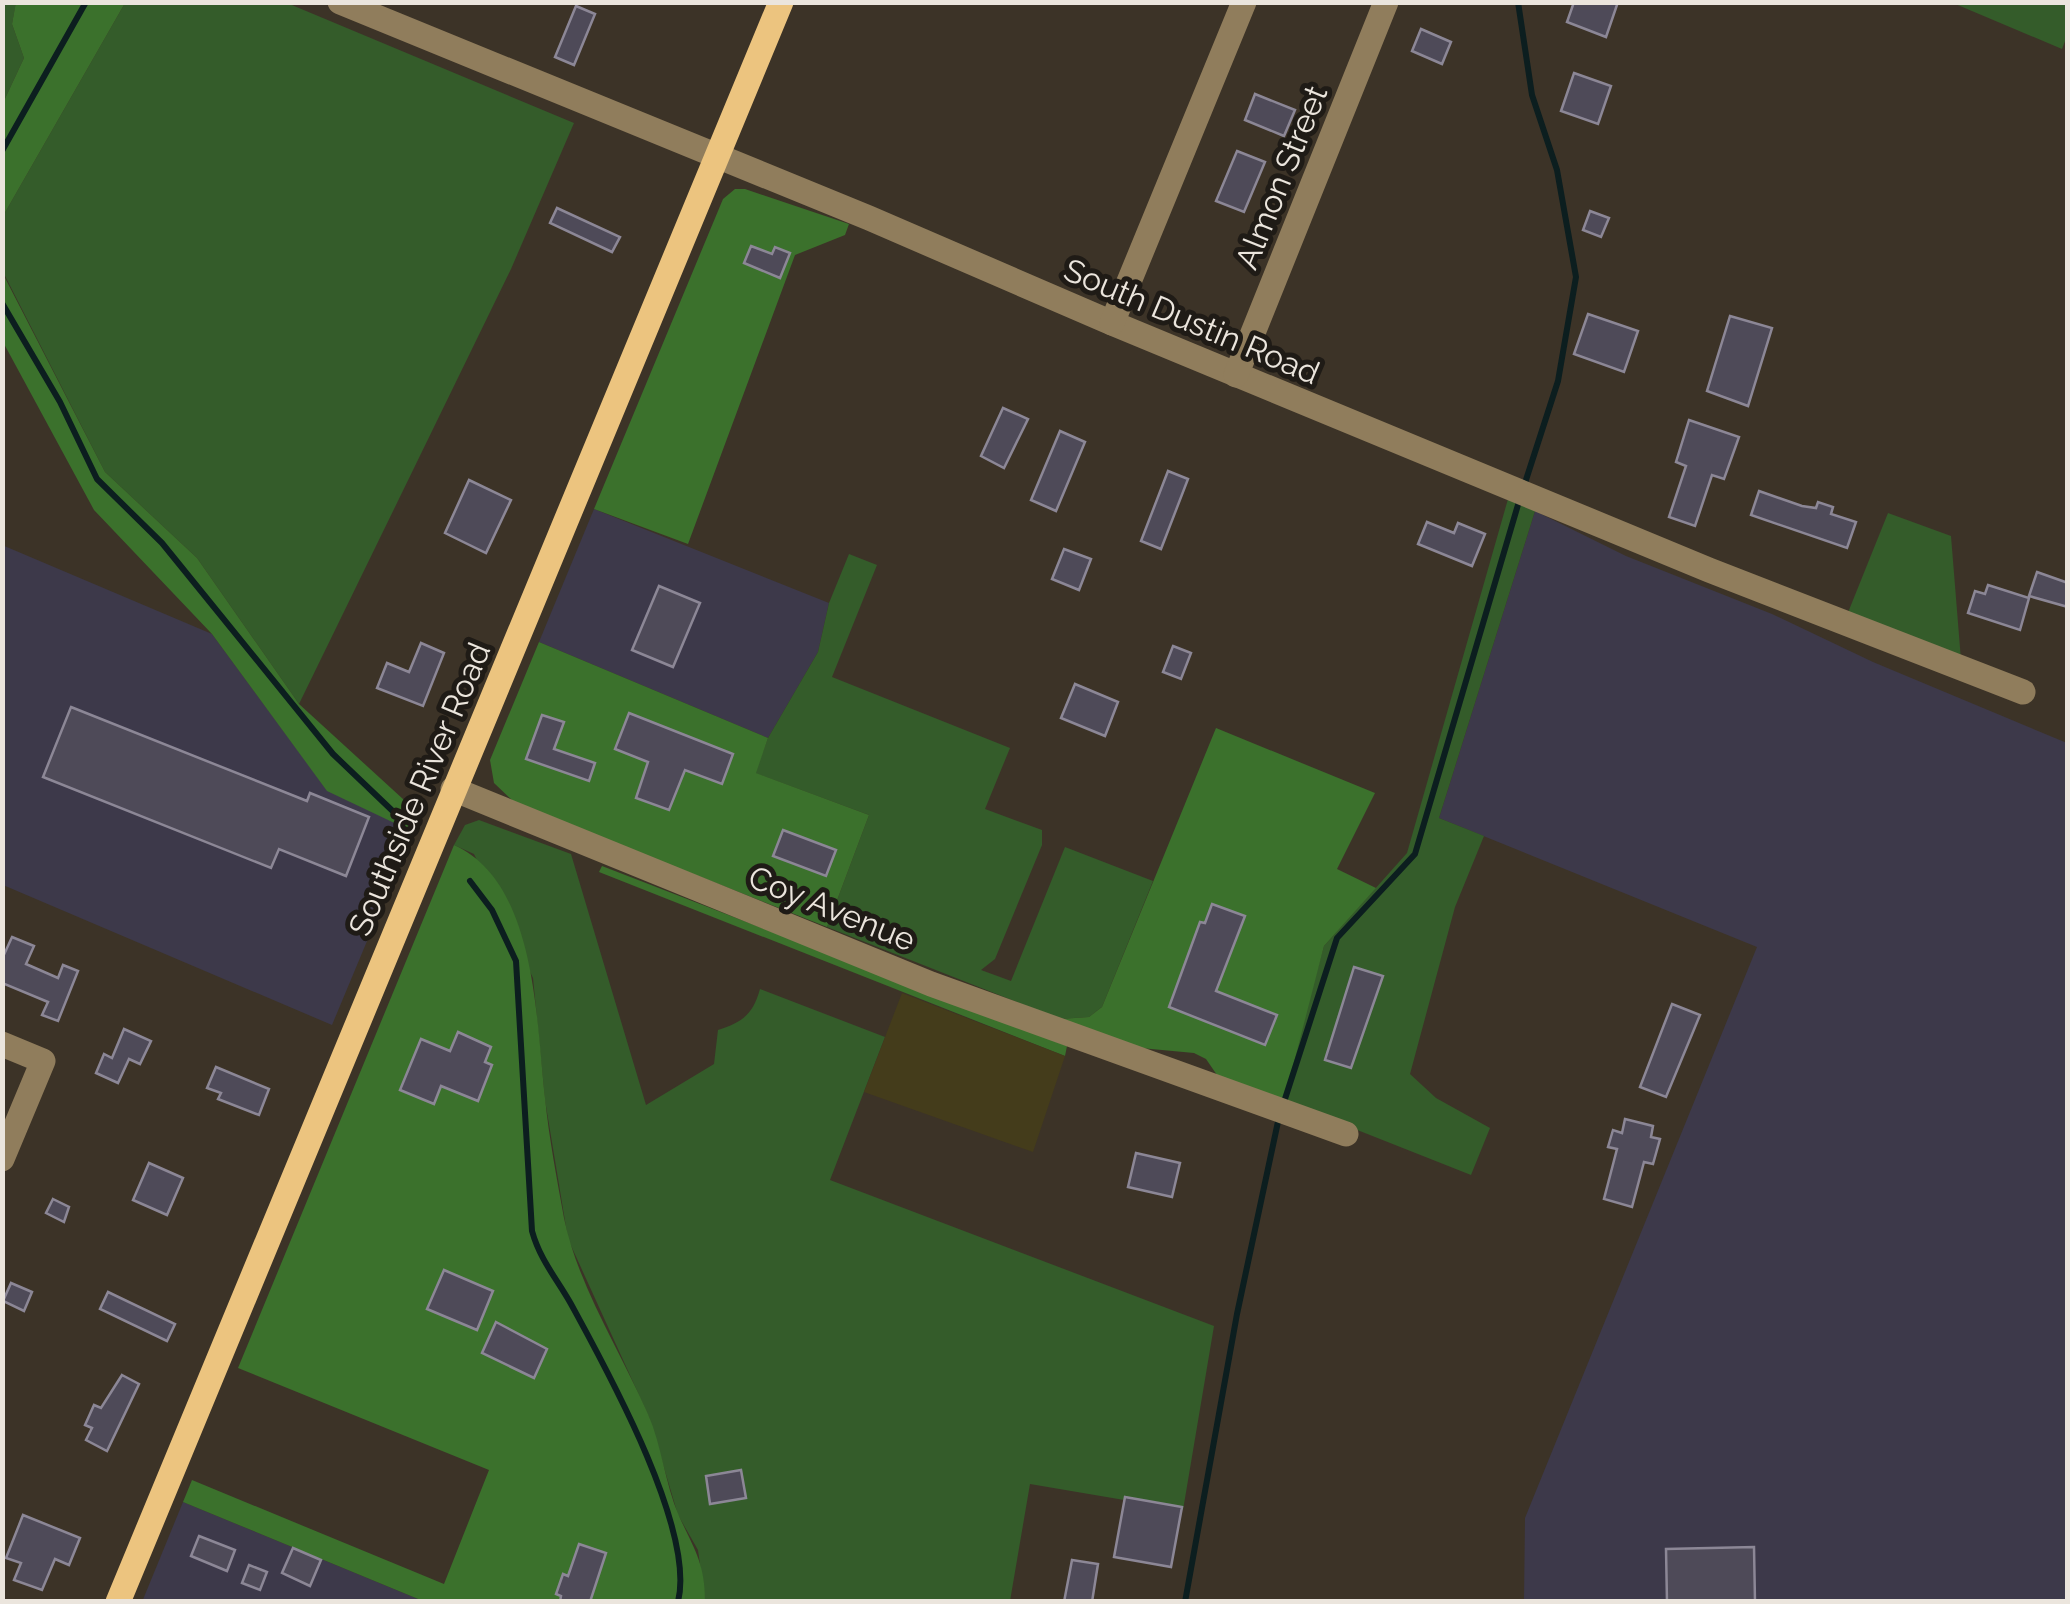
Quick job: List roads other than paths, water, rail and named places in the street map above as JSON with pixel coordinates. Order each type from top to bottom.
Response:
[{"type":"main road","name":"Southside River Road","points":[[118,1602],[781,2]]},
{"type":"street","name":"South Dustin Road","points":[[340,2],[716,159],[869,218],[1692,563],[2023,692]]},
{"type":"street","points":[[1112,323],[1244,2]]},
{"type":"street","name":"Almon Street","points":[[1236,375],[1386,2]]},
{"type":"street","name":"Coy Avenue","points":[[454,789],[932,984],[1346,1134]]},
{"type":"street","points":[[2,1044],[43,1061],[2,1159]]},
{"type":"waterway","points":[[2,151],[86,2]]},
{"type":"waterway","points":[[1518,2],[1532,95],[1557,170],[1576,277],[1558,381],[1524,486]]},
{"type":"waterway","points":[[2,303],[60,402],[97,479],[162,543],[333,754],[400,818]]},
{"type":"waterway","points":[[1283,1105],[1337,938],[1415,854],[1520,498]]},
{"type":"waterway","points":[[470,881],[492,910],[516,961],[532,1231],[625,1408],[662,1493],[680,1571],[678,1602]]},
{"type":"waterway","points":[[1185,1602],[1237,1314],[1279,1117]]}]
